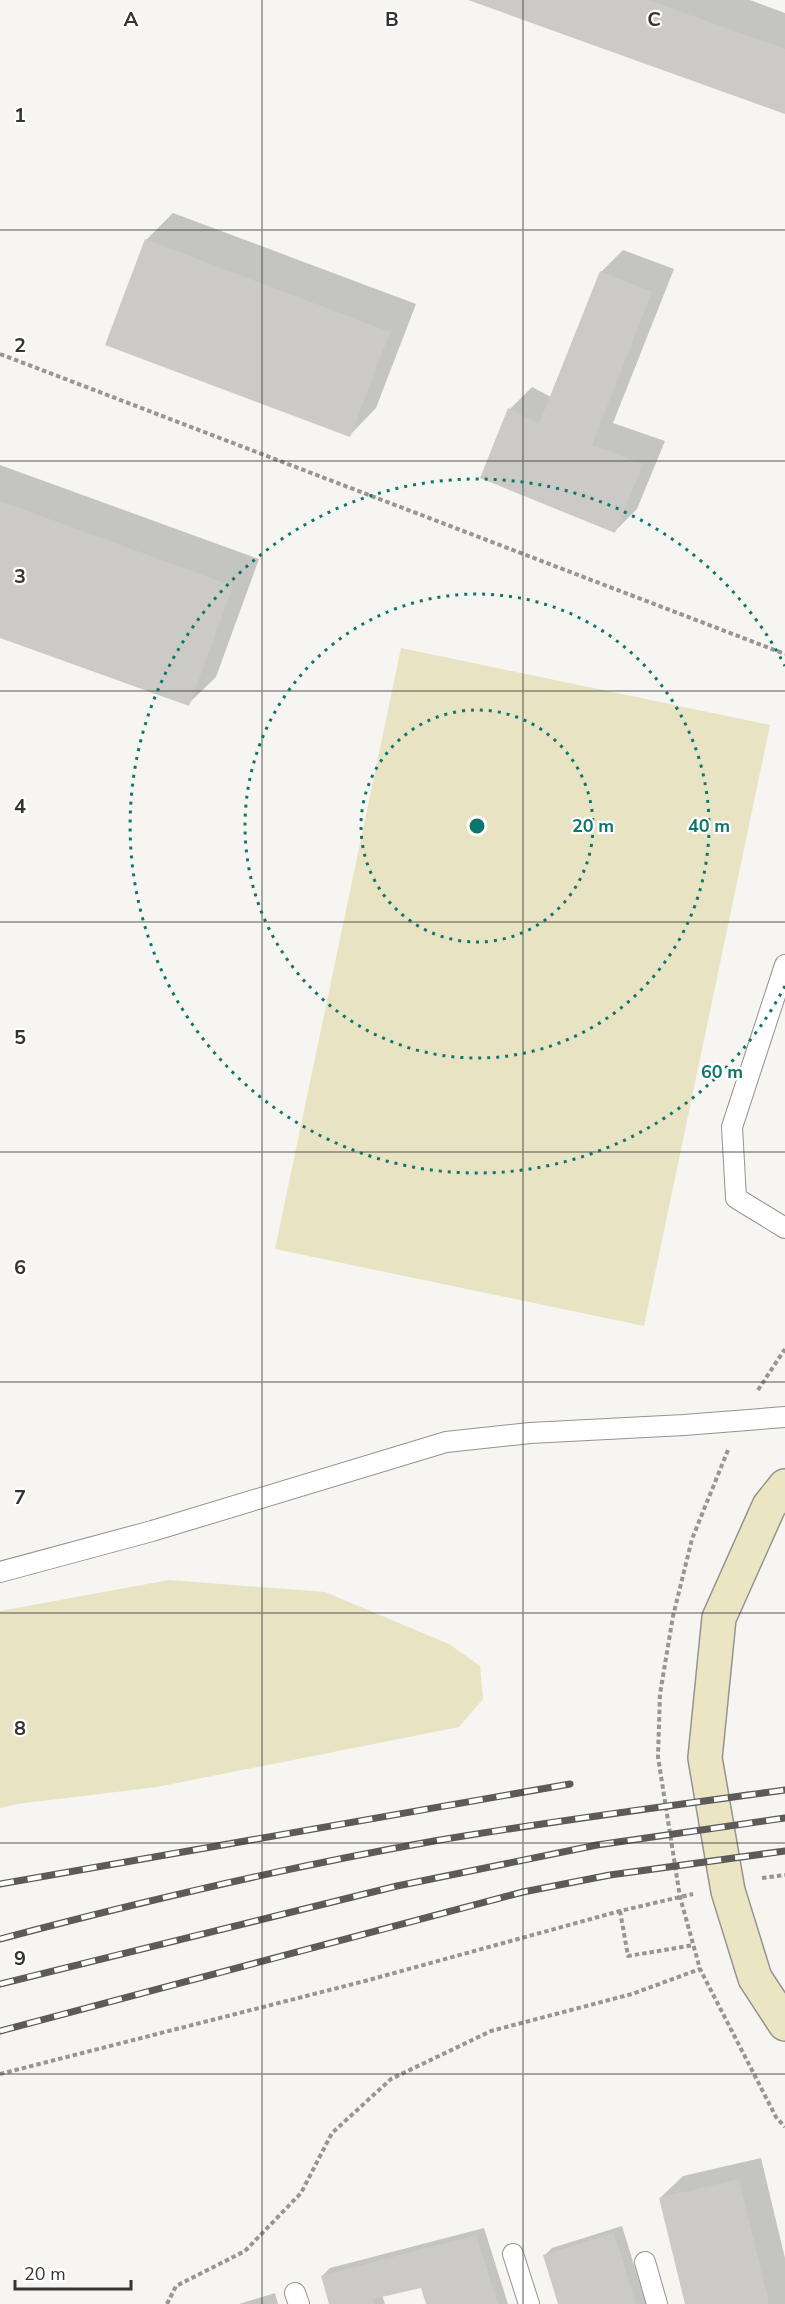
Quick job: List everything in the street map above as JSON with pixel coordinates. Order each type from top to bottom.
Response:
[{"type":"main road","points":[[785,1486],[769,1506],[719,1618],[705,1758],[715,1892],[755,1978],[785,2024]]},
{"type":"lane","points":[[785,965],[732,1127],[736,1198],[785,1228]]},
{"type":"lane","points":[[0,1572],[152,1531],[446,1442],[530,1433],[785,1417]]},
{"type":"lane","points":[[513,2254],[529,2304]]},
{"type":"lane","points":[[645,2262],[657,2304]]},
{"type":"path","points":[[0,354],[785,654]]},
{"type":"path","points":[[758,1879],[785,1875]]},
{"type":"path","points":[[0,2074],[353,1984],[620,1911],[715,1892]]},
{"type":"path","points":[[620,1911],[628,1956],[694,1945]]},
{"type":"path","points":[[167,2304],[176,2286],[244,2251],[301,2193],[332,2133],[391,2079],[491,2031],[632,1994],[700,1969]]},
{"type":"shaded area","points":[[401,648],[770,725],[644,1326],[275,1249]]},
{"type":"shaded area","points":[[169,1580],[325,1592],[449,1644],[480,1666],[483,1699],[459,1727],[157,1787],[0,1808],[0,1611]]},
{"type":"building","points":[[468,0],[648,0],[785,49],[785,114]]},
{"type":"building","points":[[145,239],[390,332],[350,437],[105,345]]},
{"type":"building","points":[[600,271],[652,292],[592,445],[643,464],[615,533],[480,478],[508,408],[539,424]]},
{"type":"building","points":[[0,501],[233,586],[189,706],[0,638]]},
{"type":"building","points":[[739,2179],[769,2304],[685,2304],[659,2198]]},
{"type":"building","points":[[614,2233],[636,2304],[558,2304],[543,2255]]},
{"type":"building","points":[[476,2235],[498,2304],[426,2304],[421,2288],[373,2299],[375,2304],[329,2304],[321,2276]]},
{"type":"railway","points":[[0,1884],[570,1784]]},
{"type":"railway","points":[[0,1939],[108,1911],[379,1851],[522,1827],[785,1790]]},
{"type":"railway","points":[[0,1984],[397,1886],[597,1845],[785,1818]]},
{"type":"railway","points":[[0,2031],[523,1892],[610,1875],[785,1851]]}]
